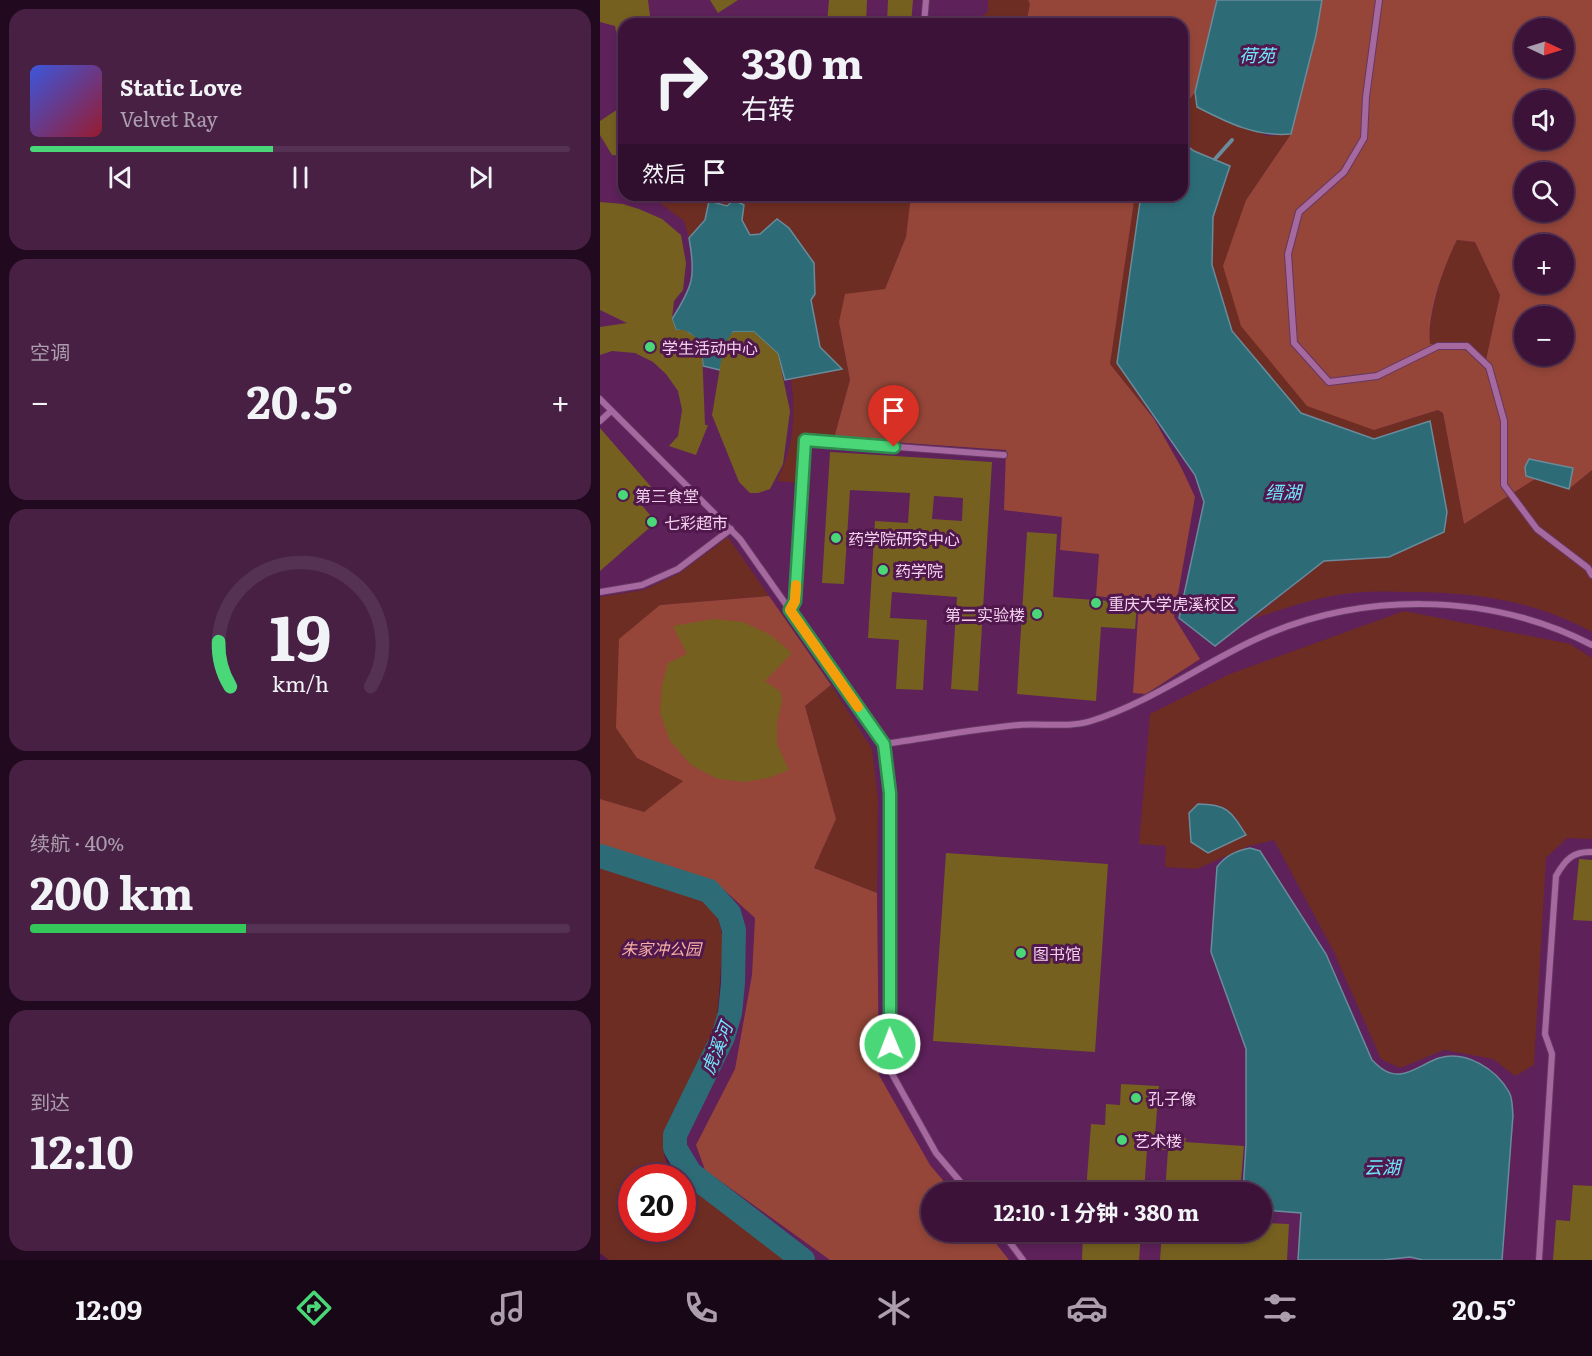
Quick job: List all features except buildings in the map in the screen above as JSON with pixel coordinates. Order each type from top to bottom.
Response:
[{"type":"lane","points":[[924,18],[926,0]]},
{"type":"lane","points":[[1379,0],[1366,97],[1364,138],[1344,172],[1299,212],[1288,254],[1294,343],[1329,382],[1377,376],[1438,346],[1467,346],[1489,367],[1504,421],[1504,485],[1538,529],[1588,568],[1592,575]]},
{"type":"lane","points":[[600,399],[741,538],[884,744],[890,793],[891,1072],[936,1153],[961,1182]]},
{"type":"lane","points":[[600,421],[611,411]]},
{"type":"lane","points":[[790,610],[795,601],[805,440],[1004,455]]},
{"type":"lane","points":[[600,592],[642,585],[678,569],[731,529]]},
{"type":"lane","points":[[884,744],[1018,725],[1089,722],[1147,699],[1252,641],[1326,614],[1376,606],[1448,606],[1521,615],[1562,629],[1592,645]]},
{"type":"lane","points":[[1539,1260],[1552,1054],[1545,1034],[1556,876],[1565,860],[1581,852],[1592,852]]},
{"type":"lane","points":[[1010,1242],[1023,1260]]},
{"type":"shaded area","name":"重庆大学虎溪校区","points":[[600,0],[1592,0],[1592,1260],[817,1260],[715,1184],[696,1168],[696,1164],[687,1160],[682,1144],[734,1033],[743,938],[738,912],[721,893],[600,851]]},
{"type":"shaded area","points":[[1028,0],[1217,0],[1195,92],[1188,102],[1188,18],[1027,18],[1030,4]]},
{"type":"shaded area","points":[[1322,0],[1592,0],[1592,470],[1569,489],[1535,479],[1464,524],[1443,413],[1438,410],[1374,430],[1307,406],[1241,326],[1223,266],[1246,200],[1291,134],[1316,35]],"holes":[[[1457,240],[1475,242],[1500,295],[1486,360],[1469,344],[1430,344],[1431,319],[1437,291]]]},
{"type":"shaded area","points":[[910,201],[1134,201],[1110,364],[1154,419],[1195,497],[1174,617],[1200,659],[1146,694],[1133,693],[1139,601],[1096,596],[1099,554],[1060,550],[1062,517],[1004,510],[1006,450],[834,438],[850,380],[839,322],[845,294],[885,289],[906,237]]},
{"type":"shaded area","points":[[769,596],[831,685],[805,706],[836,819],[814,868],[877,893],[879,1075],[930,1165],[944,1182],[921,1182],[921,1242],[995,1242],[1009,1260],[830,1260],[705,1170],[696,1145],[735,1069],[752,975],[755,918],[723,889],[600,847],[600,799],[644,812],[683,781],[637,758],[616,728],[619,639],[660,605]]},
{"type":"green space","points":[[988,0],[1028,0],[1030,4],[1027,18],[980,18],[988,12]]},
{"type":"green space","points":[[1195,92],[1197,107],[1268,136],[1291,134],[1246,200],[1374,430],[1438,410],[1443,413],[1464,524],[1535,479],[1569,489],[1592,470],[1592,632],[1549,613],[1504,600],[1434,592],[1341,594],[1302,603],[1252,619],[1324,561],[1389,557],[1444,532],[1447,512],[1430,421],[1374,439],[1301,413],[1231,331],[1212,265],[1213,217],[1230,166],[1188,146],[1188,102]]},
{"type":"green space","points":[[657,201],[910,201],[906,237],[885,289],[839,322],[850,380],[834,438],[802,436],[799,483],[777,481],[787,456],[792,431],[791,379],[841,369],[820,347],[811,300],[760,235],[750,235],[742,220],[744,206],[727,208],[713,215],[689,238],[684,221]]},
{"type":"green space","points":[[1134,201],[1140,201],[1117,363],[1154,419],[1110,364]]},
{"type":"green space","points":[[1457,240],[1475,242],[1500,295],[1486,360],[1438,343],[1430,345],[1431,320],[1438,291]]},
{"type":"green space","points":[[728,537],[769,596],[660,605],[637,758],[684,781],[644,812],[600,799],[600,597],[644,590],[680,573]]},
{"type":"green space","points":[[1404,611],[1570,644],[1592,658],[1592,839],[1567,838],[1546,858],[1534,1065],[1515,1076],[1493,1059],[1444,1050],[1400,1068],[1381,1059],[1334,952],[1274,840],[1249,846],[1197,869],[1165,867],[1166,846],[1139,844],[1150,714],[1230,674]]},
{"type":"green space","points":[[831,685],[872,749],[878,798],[877,893],[814,868],[836,819],[805,706]]},
{"type":"green space","name":"朱家冲公园","points":[[600,863],[673,885],[699,898],[716,915],[723,940],[715,1031],[705,1059],[666,1129],[663,1146],[669,1164],[618,1164],[618,1242],[696,1242],[696,1190],[788,1260],[609,1260],[600,1253]]},
{"type":"water","name":"荷苑","points":[[1217,0],[1322,0],[1316,35],[1291,134],[1266,133],[1242,128],[1197,107],[1195,92]]},
{"type":"water","name":"缙湖","points":[[1188,146],[1230,166],[1213,217],[1212,265],[1232,331],[1301,413],[1374,439],[1430,421],[1447,512],[1444,532],[1389,557],[1324,561],[1215,646],[1179,618],[1204,502],[1195,475],[1117,363],[1140,201],[1188,201]]},
{"type":"water","points":[[709,201],[727,206],[733,201],[744,205],[742,220],[750,235],[760,234],[777,219],[789,228],[814,263],[815,294],[811,300],[820,347],[842,369],[785,380],[778,354],[754,332],[733,332],[720,370],[703,366],[700,347],[694,337],[689,333],[676,330],[672,319],[691,281],[692,262],[689,238],[705,220]]},
{"type":"water","points":[[1529,459],[1573,468],[1569,489],[1526,476],[1525,467]]},
{"type":"water","points":[[1198,804],[1216,805],[1227,810],[1246,835],[1208,853],[1191,842],[1189,813]]},
{"type":"water","name":"云湖","points":[[1250,848],[1260,851],[1326,954],[1375,1063],[1388,1072],[1400,1074],[1410,1072],[1439,1058],[1449,1056],[1470,1059],[1488,1069],[1509,1092],[1513,1115],[1502,1260],[1423,1260],[1410,1257],[1382,1260],[1298,1260],[1301,1213],[1272,1211],[1272,1182],[1244,1182],[1246,1049],[1211,952],[1217,867],[1224,859]]},
{"type":"waterway","points":[[1215,159],[1232,140]]},
{"type":"waterway","name":"虎溪河","points":[[600,856],[709,891],[729,913],[734,930],[730,1013],[723,1037],[675,1135],[675,1148],[690,1173],[803,1260]]},
{"type":"slow traffic","points":[[796,585],[795,601],[790,610],[858,707]]},
{"type":"place","name":"学生活动中心","points":[[650,347]]},
{"type":"place","name":"第三食堂","points":[[623,495]]},
{"type":"place","name":"七彩超市","points":[[652,522]]},
{"type":"place","name":"药学院研究中心","points":[[836,538]]},
{"type":"place","name":"药学院","points":[[883,570]]},
{"type":"place","name":"重庆大学虎溪校区","points":[[1096,603]]},
{"type":"place","name":"第二实验楼","points":[[1037,614]]},
{"type":"place","name":"图书馆","points":[[1021,953]]},
{"type":"place","name":"孔子像","points":[[1136,1098]]},
{"type":"place","name":"艺术楼","points":[[1122,1140]]},
{"type":"route","points":[[890,1044],[890,793],[884,744],[790,610],[795,601],[805,440],[894,447]]}]
